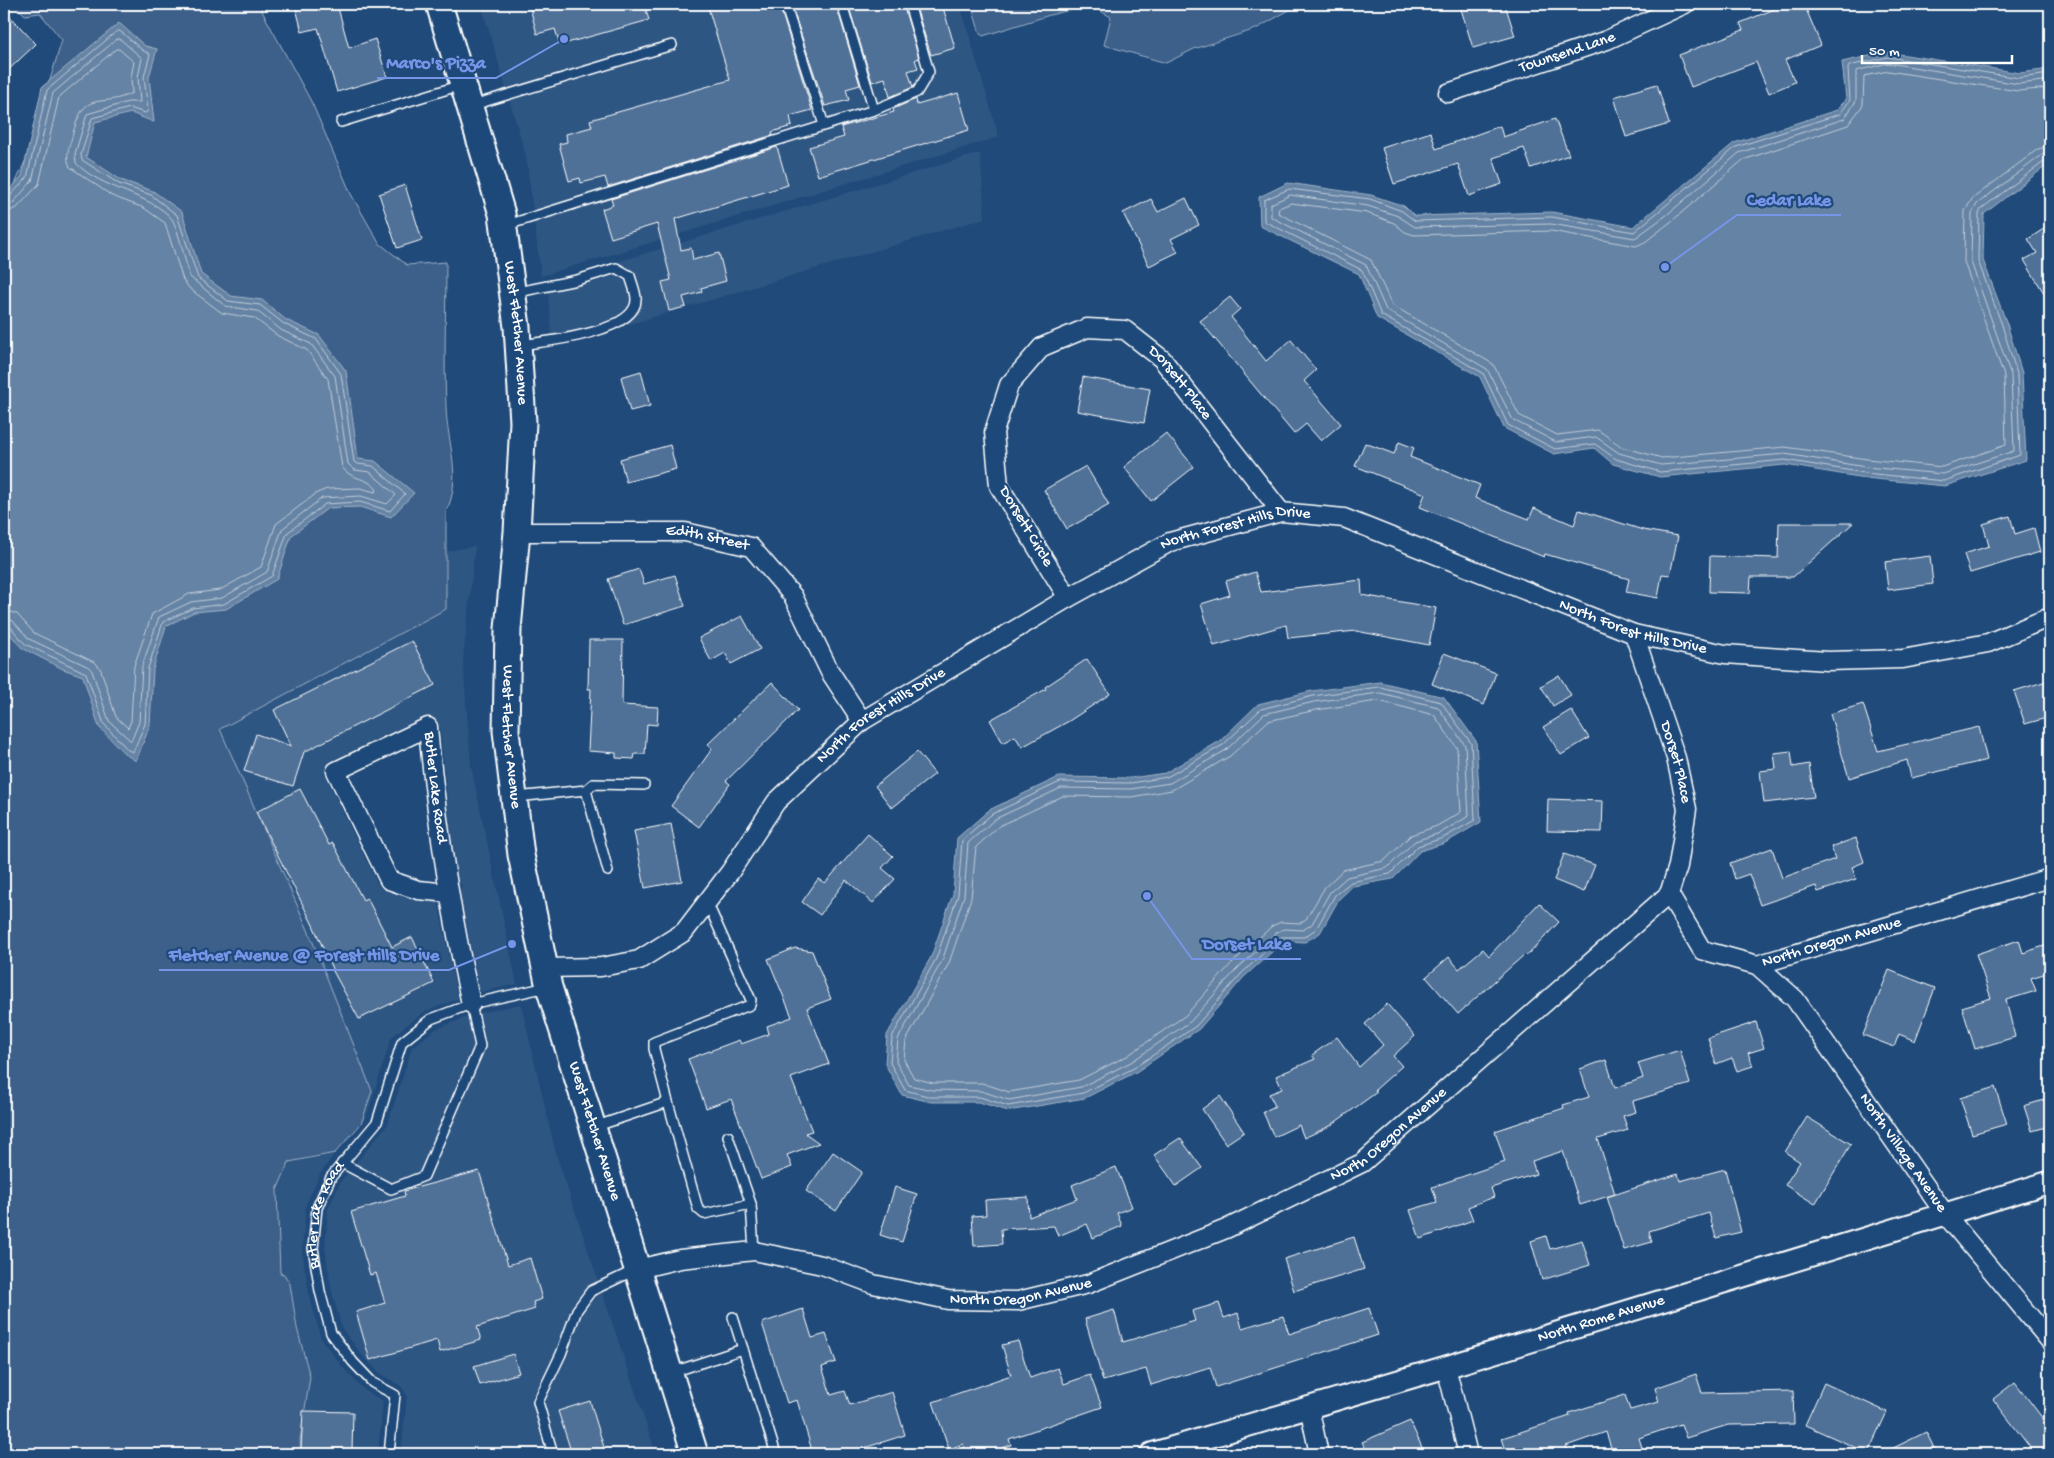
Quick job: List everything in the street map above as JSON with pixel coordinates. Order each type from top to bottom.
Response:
[{"type":"main road","name":"West Fletcher Avenue","points":[[439,4],[504,226],[513,293],[523,422],[517,532],[508,629],[506,731],[521,855],[547,978],[695,1454]]},
{"type":"street","name":"Townsend Lane","points":[[1448,93],[1607,40],[1685,4]]},
{"type":"street","name":"Dorsett Place","points":[[1042,347],[1087,328],[1125,330],[1162,359],[1281,512]]},
{"type":"street","name":"Dorsett Circle","points":[[1042,347],[1010,385],[994,432],[999,486],[1068,598]]},
{"type":"street","name":"North Forest Hills Drive","points":[[547,978],[639,960],[684,932],[730,872],[776,802],[862,721],[1068,598],[1170,542],[1281,512],[1344,518],[1634,634],[1725,654],[1828,661],[1904,659],[1988,643],[2050,617]]},
{"type":"street","name":"Edith Street","points":[[517,532],[685,532],[751,547],[793,596],[830,672],[862,721]]},
{"type":"street","name":"Dorset Place","points":[[1634,634],[1676,758],[1687,810],[1678,866],[1669,894]]},
{"type":"street","name":"Butler Lake Road","points":[[449,893],[418,890],[388,880],[336,770],[428,727],[433,783],[449,893],[471,1004]]},
{"type":"street","name":"North Oregon Avenue","points":[[638,1269],[680,1259],[754,1251],[822,1265],[873,1284],[948,1300],[1018,1301],[1088,1284],[1226,1229],[1362,1163],[1669,894],[1702,950],[1757,965],[2050,878]]},
{"type":"street","name":"North Village Avenue","points":[[1757,965],[1795,999],[1946,1214],[2050,1341]]},
{"type":"street","name":"North Rome Avenue","points":[[1151,1454],[1446,1367],[2050,1182]]},
{"type":"street","points":[[1446,1367],[1468,1454]]},
{"type":"street","points":[[1309,1407],[1318,1454]]},
{"type":"lane","points":[[785,4],[824,125]]},
{"type":"lane","points":[[842,4],[874,110]]},
{"type":"lane","points":[[504,226],[874,110],[917,92],[928,72],[909,4]]},
{"type":"lane","points":[[340,122],[467,95],[672,44]]},
{"type":"lane","points":[[513,293],[577,280],[616,268],[630,276],[636,300],[629,315],[610,326],[568,338],[518,346]]},
{"type":"lane","points":[[514,798],[586,790],[592,784],[644,785]]},
{"type":"lane","points":[[586,790],[608,871]]},
{"type":"lane","points":[[707,902],[751,1000],[750,1005],[654,1042],[654,1049],[698,1209],[704,1214],[751,1204]]},
{"type":"lane","name":"Butler Lake Road","points":[[389,1454],[395,1395],[373,1383],[353,1362],[331,1333],[320,1291],[313,1248],[317,1208],[331,1177],[377,1122],[402,1042],[431,1019],[547,978]]},
{"type":"lane","points":[[342,1163],[391,1190],[424,1176],[480,1046],[471,1004]]},
{"type":"lane","points":[[593,1127],[668,1102]]},
{"type":"lane","points":[[728,1136],[751,1204],[754,1251]]},
{"type":"lane","points":[[553,1454],[538,1402],[561,1354],[577,1310],[591,1290],[638,1269]]},
{"type":"lane","points":[[733,1317],[776,1454]]},
{"type":"lane","points":[[670,1373],[743,1349]]},
{"type":"shaded area","points":[[14,4],[260,4],[263,13],[312,103],[351,194],[379,243],[407,265],[446,262],[446,407],[454,473],[451,499],[446,512],[446,609],[220,729],[308,930],[372,1091],[361,1124],[335,1153],[289,1162],[277,1190],[280,1273],[284,1274],[290,1284],[297,1328],[310,1377],[300,1440],[301,1454],[4,1454],[4,209],[26,159],[62,40],[40,13],[25,15]]},
{"type":"shaded area","points":[[481,4],[960,4],[999,137],[541,276],[526,156]]},
{"type":"shaded area","points":[[971,4],[1307,4],[1291,9],[1256,29],[1194,49],[1166,63],[1104,45],[1111,17],[1090,5],[1050,15],[983,36],[980,34]]},
{"type":"shaded area","points":[[980,153],[985,218],[553,347],[547,283]]},
{"type":"shaded area","points":[[475,546],[463,660],[471,766],[517,984],[480,992],[460,892],[462,884],[459,884],[451,836],[440,726],[424,718],[331,761],[325,775],[378,885],[384,890],[413,900],[438,903],[458,999],[424,1012],[391,1039],[366,1118],[361,1124],[372,1091],[272,872],[207,757],[226,708],[422,556]]},
{"type":"shaded area","points":[[521,1004],[556,1154],[656,1454],[401,1454],[407,1395],[401,1386],[381,1374],[362,1355],[342,1329],[331,1288],[325,1247],[328,1209],[341,1181],[388,1124],[412,1047],[436,1029],[474,1014]]},
{"type":"shaded area","points":[[335,1153],[320,1174],[306,1204],[302,1251],[309,1294],[321,1339],[343,1368],[364,1390],[383,1401],[378,1454],[301,1454],[297,1328],[290,1284],[249,1274],[112,1170],[307,1160]]},
{"type":"water","points":[[119,23],[145,46],[157,49],[149,77],[154,122],[131,113],[95,122],[86,157],[121,180],[153,191],[182,212],[201,274],[231,296],[262,300],[286,320],[319,335],[346,371],[358,459],[375,461],[414,493],[391,517],[360,507],[328,508],[291,536],[277,579],[226,609],[194,612],[166,626],[153,669],[150,725],[136,761],[125,754],[99,727],[83,676],[63,669],[22,648],[4,627],[4,196],[22,176],[42,87]]},
{"type":"water","points":[[1887,52],[2020,73],[2050,69],[2050,163],[1984,214],[1983,260],[2007,324],[2022,373],[2026,460],[1945,486],[1865,478],[1785,465],[1660,477],[1613,464],[1594,448],[1554,454],[1504,428],[1480,377],[1377,318],[1359,274],[1260,226],[1259,197],[1288,183],[1371,195],[1404,206],[1415,216],[1552,212],[1633,227],[1734,143],[1837,110],[1846,99],[1842,62]]},
{"type":"water","points":[[1380,682],[1444,697],[1476,741],[1481,822],[1445,843],[1420,851],[1393,879],[1353,886],[1339,899],[1320,933],[1305,942],[1284,941],[1244,977],[1199,1029],[1136,1072],[1085,1098],[1008,1111],[979,1102],[931,1102],[902,1095],[885,1064],[887,1035],[931,957],[953,894],[957,838],[989,810],[1059,777],[1131,778],[1165,773],[1220,741],[1258,704],[1312,691]]},
{"type":"building","points":[[295,4],[337,4],[349,48],[375,39],[387,77],[337,92],[318,28],[302,32]]},
{"type":"building","points":[[529,4],[644,4],[649,20],[560,45],[555,29],[537,34]]},
{"type":"building","points":[[707,4],[779,4],[812,110],[790,116],[792,126],[772,132],[773,135],[608,187],[605,177],[581,183],[580,178],[569,181],[559,144],[567,142],[566,134],[592,127],[590,120],[730,80]]},
{"type":"building","points":[[791,4],[836,4],[860,85],[846,89],[849,100],[825,106]]},
{"type":"building","points":[[848,4],[903,4],[919,58],[915,60],[918,68],[908,71],[913,87],[890,97],[885,78],[872,82]]},
{"type":"building","points":[[915,4],[942,4],[955,48],[931,55]]},
{"type":"building","points":[[1469,4],[1505,4],[1515,36],[1473,48],[1460,6]]},
{"type":"building","points":[[1776,4],[1804,4],[1821,45],[1785,60],[1795,82],[1769,93],[1756,62],[1691,87],[1679,55],[1743,30],[1740,23],[1777,8]]},
{"type":"building","points":[[4,10],[36,44],[4,74]]},
{"type":"building","points":[[1657,84],[1669,124],[1626,137],[1614,97]]},
{"type":"building","points":[[958,93],[969,130],[818,176],[809,147],[844,137],[841,127],[894,112],[893,109],[916,99],[917,105]]},
{"type":"building","points":[[1555,119],[1569,155],[1531,168],[1524,148],[1493,158],[1502,184],[1469,196],[1458,164],[1394,184],[1382,148],[1431,132],[1436,149],[1500,126],[1503,137]]},
{"type":"building","points":[[777,147],[788,185],[675,219],[681,250],[691,248],[693,260],[719,253],[726,281],[701,288],[702,292],[683,297],[686,307],[669,311],[662,282],[671,280],[657,224],[611,238],[602,209],[613,205],[611,199]]},
{"type":"building","points":[[405,185],[422,240],[397,248],[379,194]]},
{"type":"building","points":[[1186,198],[1199,225],[1171,239],[1178,252],[1149,266],[1123,213],[1151,199],[1158,212]]},
{"type":"building","points":[[2050,225],[2050,303],[2024,260],[2037,253],[2028,239]]},
{"type":"building","points":[[1230,297],[1240,309],[1231,317],[1266,361],[1291,340],[1316,370],[1304,381],[1341,424],[1321,441],[1306,424],[1294,434],[1200,321]]},
{"type":"building","points":[[641,371],[650,406],[630,411],[621,377]]},
{"type":"building","points":[[1083,377],[1150,389],[1144,423],[1077,411]]},
{"type":"building","points":[[1166,433],[1194,467],[1151,501],[1124,467]]},
{"type":"building","points":[[1399,442],[1414,448],[1410,457],[1480,485],[1475,498],[1529,519],[1534,508],[1574,525],[1579,510],[1643,530],[1678,536],[1670,575],[1662,574],[1658,598],[1626,592],[1629,579],[1545,554],[1544,557],[1420,507],[1425,494],[1355,466],[1365,443],[1394,454]]},
{"type":"building","points":[[670,445],[676,469],[626,482],[620,459]]},
{"type":"building","points":[[1086,466],[1109,505],[1067,529],[1044,490]]},
{"type":"building","points":[[2010,516],[2015,534],[2034,528],[2040,552],[1970,573],[1964,554],[1989,546],[1983,524]]},
{"type":"building","points":[[1779,523],[1853,523],[1793,577],[1751,577],[1750,593],[1709,592],[1710,556],[1778,558]]},
{"type":"building","points":[[1930,556],[1933,584],[1888,590],[1885,562]]},
{"type":"building","points":[[639,569],[644,584],[675,575],[685,606],[623,625],[608,579]]},
{"type":"building","points":[[1255,572],[1261,592],[1361,580],[1362,595],[1436,608],[1429,645],[1356,631],[1288,638],[1286,625],[1214,646],[1201,604],[1230,595],[1226,581]]},
{"type":"building","points":[[742,616],[760,649],[731,664],[725,653],[711,661],[699,638]]},
{"type":"building","points":[[589,640],[623,640],[622,705],[658,707],[657,725],[647,724],[645,754],[635,754],[634,759],[616,758],[616,753],[588,751],[591,689],[588,689]]},
{"type":"building","points":[[412,641],[435,685],[304,752],[293,786],[244,771],[256,734],[291,746],[274,710]]},
{"type":"building","points":[[1444,653],[1496,673],[1484,705],[1432,684]]},
{"type":"building","points":[[1087,659],[1110,694],[1069,721],[1022,747],[1015,736],[1003,743],[990,720],[1046,689],[1045,687]]},
{"type":"building","points":[[1559,675],[1571,695],[1553,706],[1541,686]]},
{"type":"building","points":[[2050,680],[2050,717],[2025,724],[2014,691]]},
{"type":"building","points":[[772,682],[798,710],[726,781],[730,784],[699,827],[671,806],[712,749],[708,744]]},
{"type":"building","points":[[1863,704],[1878,751],[1979,727],[1987,760],[1911,778],[1907,760],[1849,778],[1830,714]]},
{"type":"building","points":[[1571,710],[1589,738],[1561,755],[1543,727]]},
{"type":"building","points":[[1791,751],[1793,767],[1809,764],[1814,797],[1764,803],[1760,771],[1776,769],[1774,753]]},
{"type":"building","points":[[917,752],[935,774],[892,808],[875,786]]},
{"type":"building","points":[[300,789],[329,845],[333,843],[363,900],[367,898],[392,947],[412,937],[434,983],[359,1019],[333,971],[313,925],[256,812]]},
{"type":"building","points":[[1548,799],[1603,801],[1602,832],[1547,831]]},
{"type":"building","points":[[671,824],[682,881],[645,888],[634,831]]},
{"type":"building","points":[[868,834],[893,856],[882,868],[895,879],[873,903],[846,880],[820,915],[802,902],[818,879],[825,883]]},
{"type":"building","points":[[1856,838],[1864,862],[1852,867],[1856,879],[1818,892],[1816,886],[1760,905],[1749,874],[1735,879],[1730,863],[1772,848],[1782,878],[1835,859],[1831,847]]},
{"type":"building","points":[[1564,854],[1595,865],[1584,892],[1554,880]]},
{"type":"building","points":[[1539,903],[1559,922],[1527,956],[1525,954],[1458,1014],[1426,977],[1449,957],[1459,969],[1483,949],[1489,956]]},
{"type":"building","points":[[2019,940],[2023,953],[2050,944],[2050,972],[2031,978],[2036,991],[2006,1000],[2015,1037],[1975,1049],[1962,1007],[1991,998],[1976,954]]},
{"type":"building","points":[[795,948],[812,951],[831,999],[807,1008],[829,1064],[791,1078],[812,1131],[805,1133],[819,1143],[787,1155],[792,1167],[761,1179],[731,1099],[706,1108],[688,1059],[739,1040],[741,1044],[769,1034],[767,1026],[792,1017],[768,959]]},
{"type":"building","points":[[1889,970],[1935,988],[1915,1041],[1899,1034],[1894,1047],[1863,1035]]},
{"type":"building","points":[[1387,1004],[1415,1036],[1393,1056],[1402,1066],[1375,1090],[1377,1092],[1330,1126],[1304,1138],[1299,1125],[1274,1137],[1263,1112],[1275,1106],[1269,1094],[1282,1089],[1276,1076],[1315,1059],[1312,1055],[1337,1037],[1359,1067],[1383,1045],[1365,1024]]},
{"type":"building","points":[[1756,1022],[1764,1048],[1748,1053],[1753,1066],[1737,1071],[1732,1058],[1716,1064],[1708,1038]]},
{"type":"building","points":[[1680,1050],[1690,1084],[1633,1101],[1636,1112],[1623,1116],[1628,1130],[1598,1139],[1615,1194],[1580,1205],[1563,1151],[1532,1161],[1536,1174],[1491,1188],[1494,1197],[1468,1207],[1473,1220],[1420,1239],[1410,1210],[1437,1202],[1432,1187],[1505,1162],[1495,1131],[1564,1108],[1563,1105],[1589,1097],[1580,1069],[1606,1060],[1615,1088],[1643,1078],[1638,1063]]},
{"type":"building","points":[[1995,1087],[2007,1124],[1972,1134],[1960,1098]]},
{"type":"building","points":[[1220,1096],[1244,1132],[1226,1144],[1202,1109]]},
{"type":"building","points":[[2050,1098],[2050,1126],[2032,1131],[2024,1106]]},
{"type":"building","points":[[1807,1117],[1851,1144],[1815,1204],[1785,1185],[1800,1162],[1785,1152]]},
{"type":"building","points":[[1180,1138],[1202,1168],[1176,1186],[1154,1155]]},
{"type":"building","points":[[833,1152],[862,1172],[836,1211],[806,1191]]},
{"type":"building","points":[[1116,1167],[1132,1207],[1117,1213],[1122,1226],[1093,1238],[1087,1224],[1058,1236],[1054,1226],[1001,1229],[1002,1244],[974,1246],[972,1216],[986,1215],[985,1200],[1028,1197],[1029,1217],[1077,1199],[1072,1185]]},
{"type":"building","points":[[1725,1169],[1741,1232],[1716,1238],[1709,1213],[1649,1231],[1652,1242],[1624,1250],[1607,1197],[1678,1174],[1680,1181]]},
{"type":"building","points":[[479,1171],[508,1265],[530,1258],[542,1299],[533,1302],[535,1309],[477,1327],[481,1340],[440,1352],[437,1340],[370,1360],[356,1312],[385,1303],[376,1273],[370,1275],[351,1212],[405,1196],[404,1191]]},
{"type":"building","points":[[895,1187],[917,1194],[902,1242],[880,1235]]},
{"type":"building","points":[[1546,1236],[1550,1249],[1582,1240],[1590,1265],[1542,1280],[1531,1241]]},
{"type":"building","points":[[1354,1237],[1364,1269],[1294,1291],[1284,1259]]},
{"type":"building","points":[[1219,1303],[1224,1318],[1238,1313],[1242,1328],[1283,1316],[1289,1334],[1369,1308],[1378,1335],[1216,1387],[1210,1367],[1151,1385],[1146,1369],[1103,1381],[1085,1319],[1114,1310],[1123,1342],[1195,1321],[1192,1311]]},
{"type":"building","points":[[803,1309],[812,1338],[826,1334],[836,1362],[822,1367],[831,1395],[845,1391],[850,1405],[892,1392],[905,1435],[845,1454],[813,1454],[797,1400],[787,1403],[762,1323]]},
{"type":"building","points":[[1018,1341],[1030,1378],[1058,1368],[1064,1384],[1090,1375],[1102,1407],[1009,1439],[1011,1445],[985,1454],[967,1454],[963,1444],[949,1449],[933,1402],[1011,1375],[1002,1345]]},
{"type":"building","points":[[513,1354],[519,1373],[480,1385],[474,1366]]},
{"type":"building","points":[[1696,1374],[1702,1393],[1793,1391],[1794,1424],[1728,1425],[1686,1438],[1681,1424],[1639,1438],[1644,1454],[1613,1454],[1606,1432],[1566,1446],[1569,1454],[1507,1454],[1502,1438],[1570,1416],[1569,1413],[1625,1395],[1630,1410],[1659,1402],[1655,1388]]},
{"type":"building","points":[[2015,1382],[2050,1428],[2050,1454],[2035,1454],[1993,1399]]},
{"type":"building","points":[[1824,1383],[1887,1412],[1868,1453],[1805,1425]]},
{"type":"building","points":[[590,1401],[606,1454],[572,1454],[558,1411]]},
{"type":"building","points":[[303,1411],[353,1412],[352,1451],[301,1450]]},
{"type":"building","points":[[1410,1421],[1425,1454],[1368,1454],[1362,1442]]},
{"type":"building","points":[[1926,1432],[1937,1454],[1881,1454]]},
{"type":"place","name":"Marco's Pizza","points":[[564,39]]},
{"type":"place","name":"Cedar Lake","points":[[1665,267]]},
{"type":"place","name":"Dorset Lake","points":[[1147,896]]},
{"type":"place","name":"Fletcher Avenue @ Forest Hills Drive","points":[[512,944]]}]
